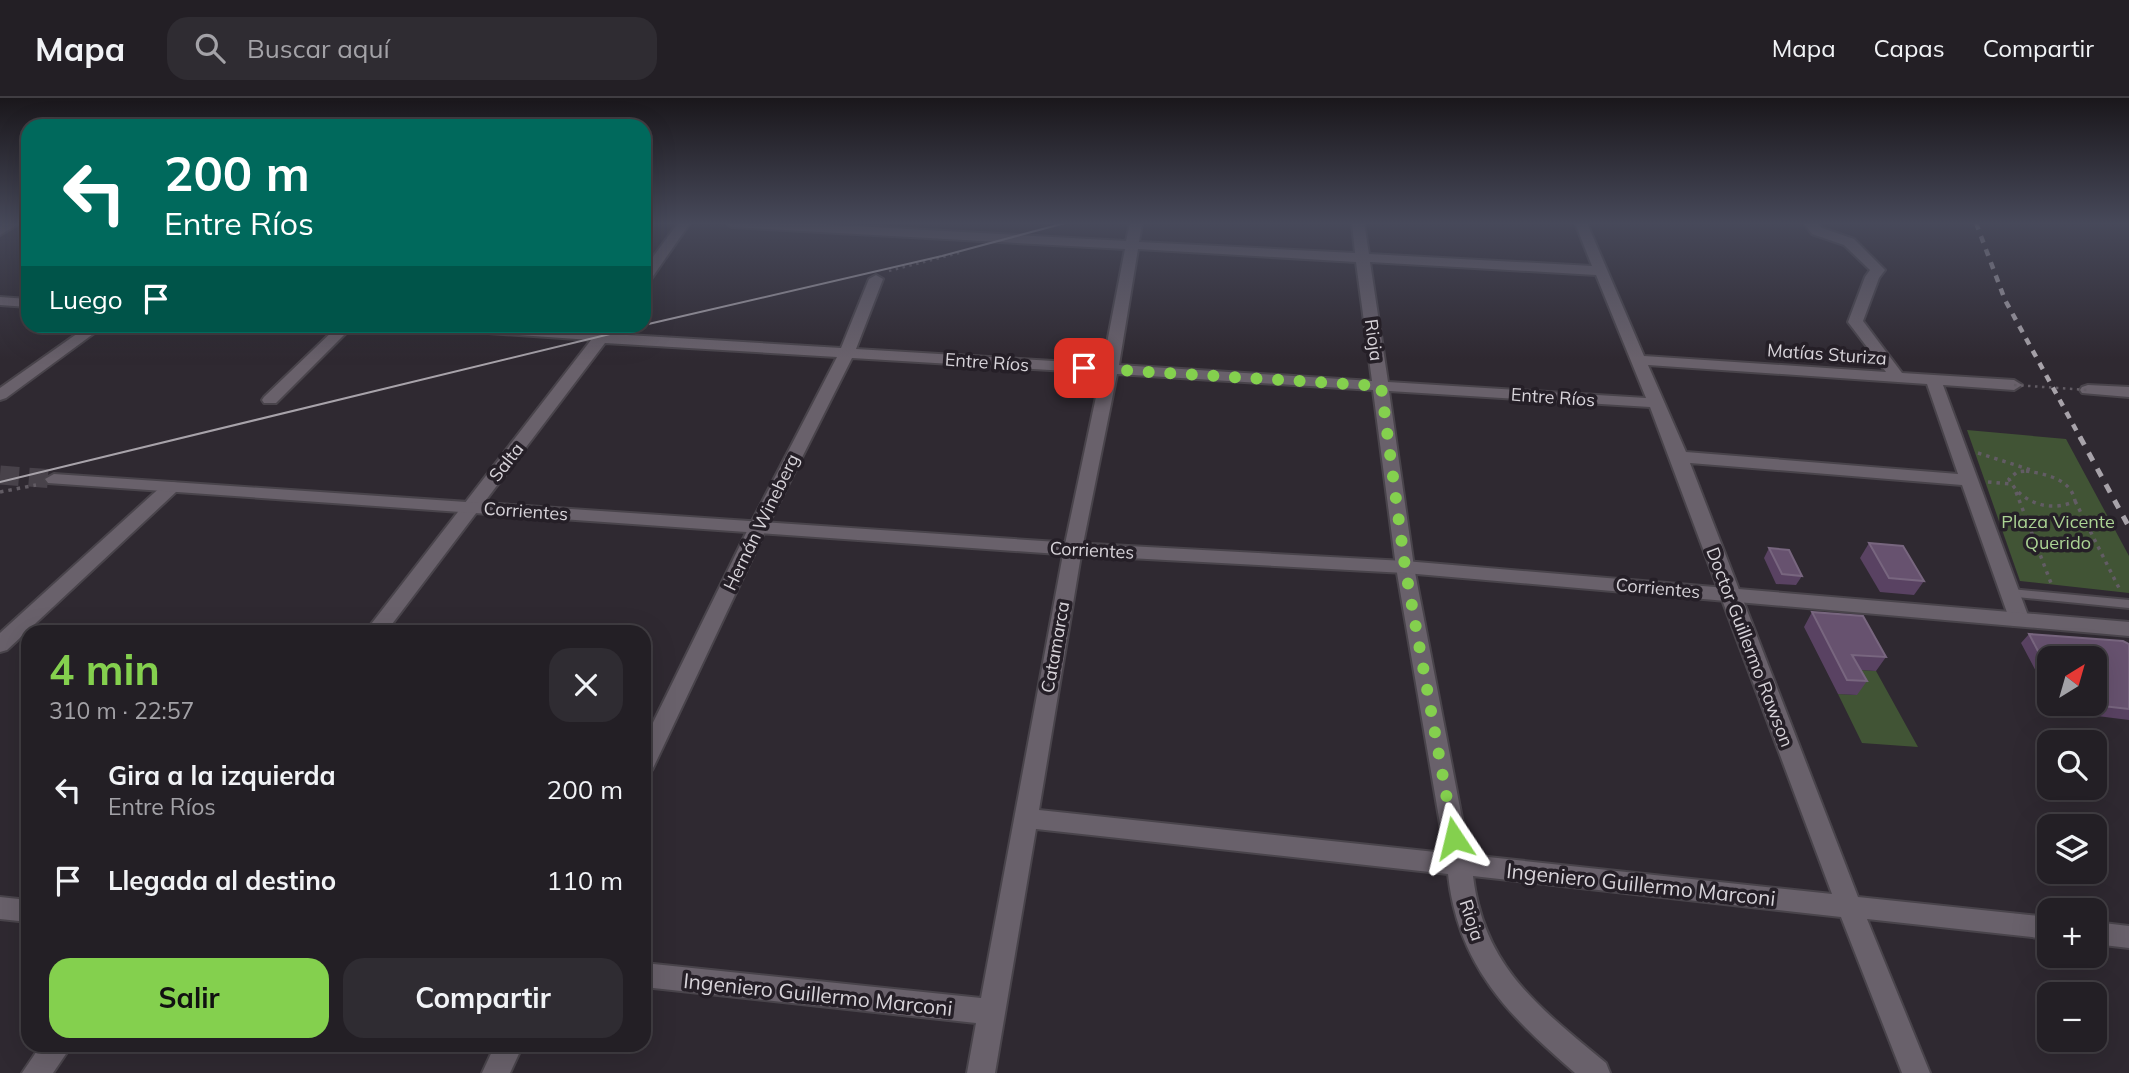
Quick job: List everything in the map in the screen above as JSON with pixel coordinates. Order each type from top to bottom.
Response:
[{"type":"street","name":"Catamarca","points":[[981,1073],[1073,549],[1128,268]]},
{"type":"street","name":"Rioja","points":[[1365,268],[1405,567],[1465,909],[1487,963],[1516,1003],[1597,1073]]},
{"type":"street","points":[[1558,268],[1600,271]]},
{"type":"street","points":[[1876,268],[1855,322],[1898,377]]},
{"type":"street","name":"Doctor Guillermo Rawson","points":[[1600,271],[1679,457],[1849,906],[1916,1073]]},
{"type":"street","name":"Hernán Wineberg","points":[[651,749],[758,527],[846,354],[876,279]]},
{"type":"street","points":[[0,301],[21,302]]},
{"type":"street","points":[[0,395],[87,333]]},
{"type":"street","points":[[270,400],[339,333]]},
{"type":"street","name":"Entre Ríos","points":[[568,333],[595,333]]},
{"type":"street","name":"Salta","points":[[380,625],[604,333]]},
{"type":"street","name":"Entre Ríos","points":[[616,333],[846,354],[1656,403]]},
{"type":"street","name":"Matías Sturiza","points":[[1638,360],[2014,385]]},
{"type":"street","points":[[1933,380],[2020,621]]},
{"type":"street","points":[[2088,390],[2129,392]]},
{"type":"street","points":[[1679,457],[1969,480]]},
{"type":"street","name":"Corrientes","points":[[58,479],[1073,549],[1405,567],[2129,629]]},
{"type":"street","points":[[22,625],[171,487]]},
{"type":"street","points":[[0,645],[21,626]]},
{"type":"street","name":"Ingeniero Guillermo Marconi","points":[[1025,818],[2037,927]]},
{"type":"street","points":[[0,908],[21,910]]},
{"type":"street","points":[[2107,934],[2129,937]]},
{"type":"street","name":"Ingeniero Guillermo Marconi","points":[[651,976],[992,1012]]},
{"type":"street","points":[[36,1073],[52,1052]]},
{"type":"street","points":[[496,1073],[506,1052]]},
{"type":"lane","points":[[2011,595],[2128,604]]},
{"type":"path","points":[[876,279],[881,273],[899,268]]},
{"type":"path","points":[[2014,385],[2088,390]]},
{"type":"path","points":[[1958,450],[1989,454],[2066,485],[2073,491],[2075,501],[2128,604]]},
{"type":"path","points":[[2036,472],[2012,475],[2009,479],[2057,598]]},
{"type":"path","points":[[0,492],[58,479]]},
{"type":"path","points":[[2015,490],[2032,501],[2054,507],[2064,507],[2075,501]]},
{"type":"green space","name":"Plaza Vicente Querido","points":[[1967,430],[2066,439],[2129,556],[2129,593],[2020,581]]},
{"type":"green space","points":[[1843,669],[1876,671],[1918,747],[1862,743],[1838,694],[1857,695]]},
{"type":"building","points":[[1869,543],[1903,546],[1924,581],[1889,578]]},
{"type":"building","points":[[1769,548],[1789,550],[1802,576],[1782,574]]},
{"type":"building","points":[[1812,612],[1863,616],[1886,657],[1852,655],[1867,681],[1847,680]]},
{"type":"building","points":[[2029,634],[2123,641],[2129,644],[2129,709],[2107,706],[2107,646],[2037,646],[2037,649]]},
{"type":"tunnel","points":[[0,475],[54,479]]},
{"type":"tram line","points":[[651,323],[888,268]]},
{"type":"tram line","points":[[0,482],[614,333]]},
{"type":"railway","points":[[1993,268],[2005,300],[2081,439]]},
{"type":"railway","points":[[2080,437],[2129,527]]},
{"type":"route","points":[[1084,368],[1381,386],[1405,567],[1454,838]]}]
